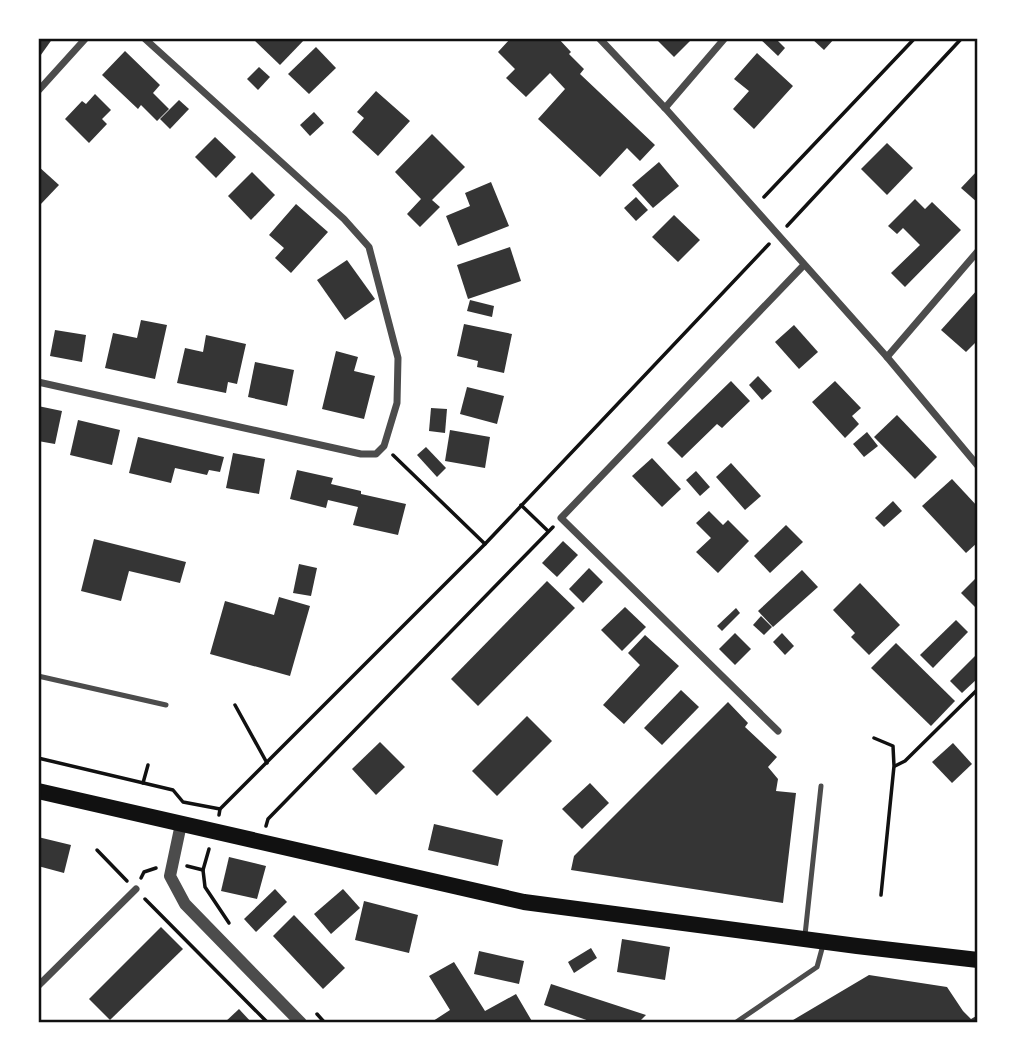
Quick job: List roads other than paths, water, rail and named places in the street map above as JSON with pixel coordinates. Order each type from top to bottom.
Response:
[{"type":"main road","points":[[38,791],[524,902],[978,960]]},
{"type":"street","points":[[38,91],[86,38]]},
{"type":"street","points":[[38,382],[361,454],[376,454],[384,446],[397,404],[398,358],[369,247],[344,219],[144,38]]},
{"type":"street","points":[[598,38],[665,108],[803,266],[887,357],[978,466]]},
{"type":"street","points":[[665,108],[725,38]]},
{"type":"street","points":[[887,357],[978,251]]},
{"type":"street","points":[[778,731],[561,517],[803,266]]},
{"type":"street","points":[[181,824],[170,876],[185,904],[301,1023]]},
{"type":"street","points":[[38,986],[135,889]]},
{"type":"lane","points":[[38,676],[166,705]]},
{"type":"lane","points":[[805,939],[821,786]]},
{"type":"lane","points":[[735,1023],[817,967],[824,942]]}]
